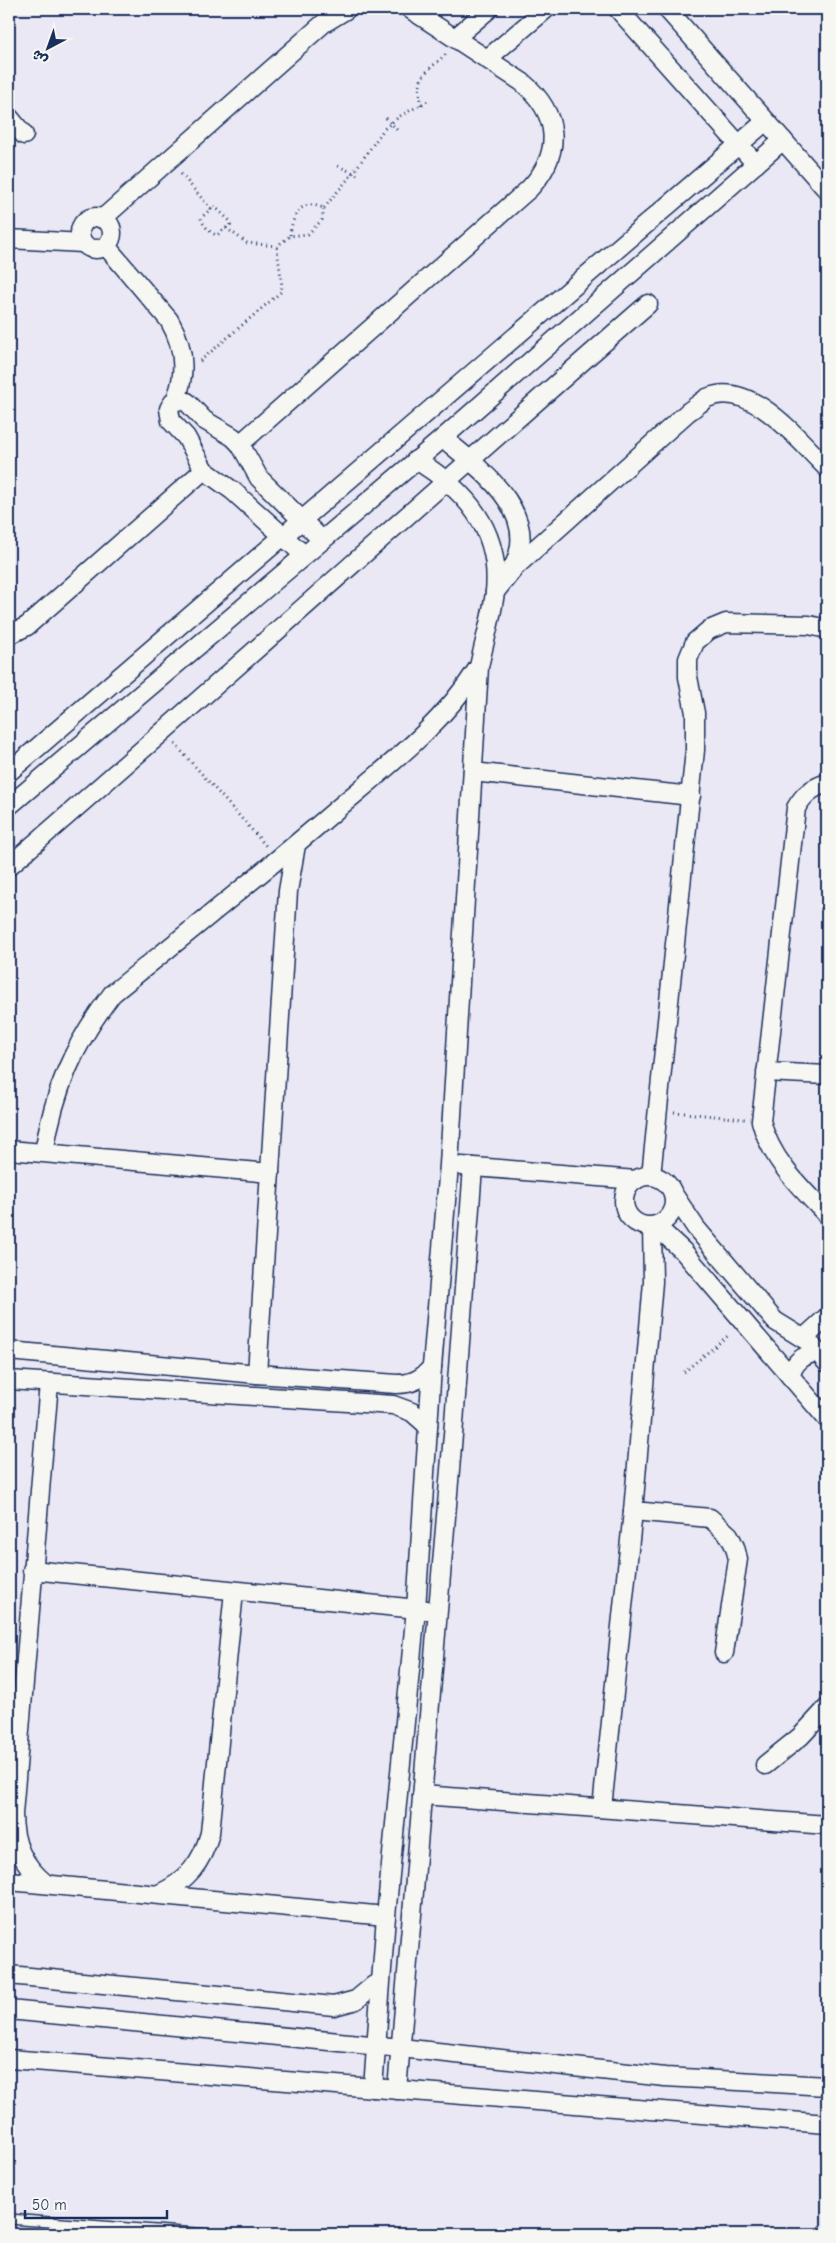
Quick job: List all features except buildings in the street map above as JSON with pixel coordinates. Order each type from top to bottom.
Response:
[{"type":"street","points":[[102,219],[324,23],[347,9]]},
{"type":"street","points":[[240,444],[541,176],[549,160],[553,143],[552,125],[546,108],[536,94],[522,82],[410,9]]},
{"type":"street","points":[[455,38],[489,9]]},
{"type":"street","points":[[487,59],[546,9]]},
{"type":"street","points":[[618,9],[756,164]]},
{"type":"street","points":[[667,9],[827,190]]},
{"type":"street","points":[[9,117],[24,135]]},
{"type":"street","points":[[9,772],[283,535],[584,280],[766,121]]},
{"type":"street","points":[[9,806],[443,438],[783,140]]},
{"type":"street","points":[[708,172],[720,176],[726,185],[726,191]]},
{"type":"street","points":[[92,218],[102,219],[110,226],[112,231],[110,242],[106,246],[94,249],[84,242],[80,233],[84,224],[92,218]]},
{"type":"street","points":[[9,239],[84,242]]},
{"type":"street","points":[[106,246],[169,320],[180,344],[182,371],[176,399],[171,403],[169,415],[174,425],[186,438],[204,470],[234,491],[304,556]]},
{"type":"street","points":[[9,866],[164,732],[469,460],[648,304]]},
{"type":"street","points":[[495,592],[508,576],[688,412],[708,398],[730,395],[752,400],[770,413],[827,468]]},
{"type":"street","points":[[176,399],[188,402],[204,420],[233,437],[240,444],[259,478],[322,540]]},
{"type":"street","points":[[443,438],[497,485],[517,518],[520,533],[519,548],[508,576]]},
{"type":"street","points":[[373,2088],[386,1916],[416,1609],[432,1368],[450,1165],[479,667],[495,592],[494,552],[489,536],[472,507],[447,480],[416,460]]},
{"type":"street","points":[[9,635],[27,626],[204,470]]},
{"type":"street","points":[[827,629],[809,625],[726,623],[709,630],[696,642],[688,659],[688,677],[696,732],[658,1110],[643,1178],[626,1193],[626,1209],[635,1221],[654,1226],[683,1251],[827,1419]]},
{"type":"street","points":[[44,1152],[49,1124],[66,1068],[94,1017],[112,994],[296,845],[430,729],[456,700],[479,667]]},
{"type":"street","points":[[473,772],[691,796]]},
{"type":"street","points":[[827,783],[814,787],[803,796],[796,808],[761,1121],[765,1138],[773,1154],[827,1215]]},
{"type":"street","points":[[257,1374],[288,891],[296,845]]},
{"type":"street","points":[[766,1072],[827,1075]]},
{"type":"street","points":[[9,1150],[270,1173]]},
{"type":"street","points":[[450,1165],[643,1178],[665,1182],[696,1228],[775,1321],[804,1338],[822,1358]]},
{"type":"street","points":[[397,2090],[454,1423],[473,1167]]},
{"type":"street","points":[[654,1226],[663,1222],[672,1212],[674,1195]]},
{"type":"street","points":[[602,1808],[633,1511],[653,1282],[654,1226]]},
{"type":"street","points":[[804,1338],[827,1317]]},
{"type":"street","points":[[760,1341],[771,1337],[776,1327],[775,1321]]},
{"type":"street","points":[[9,1351],[257,1374],[407,1384],[426,1375],[432,1368]]},
{"type":"street","points":[[790,1376],[797,1362],[810,1354],[822,1358]]},
{"type":"street","points":[[9,1380],[393,1405],[412,1412],[428,1423]]},
{"type":"street","points":[[46,1884],[34,1874],[24,1861],[17,1846],[13,1830],[32,1570],[49,1383]]},
{"type":"street","points":[[428,1423],[434,1416],[442,1415],[449,1417],[454,1423]]},
{"type":"street","points":[[633,1511],[710,1518],[730,1535],[738,1559],[724,1653]]},
{"type":"street","points":[[32,1570],[438,1611]]},
{"type":"street","points":[[417,1586],[440,1587]]},
{"type":"street","points":[[159,1894],[174,1887],[188,1877],[206,1849],[210,1833],[234,1591]]},
{"type":"street","points":[[765,1765],[824,1716]]},
{"type":"street","points":[[422,1795],[827,1825]]},
{"type":"street","points":[[9,1881],[386,1916]]},
{"type":"street","points":[[9,1975],[334,2006],[356,2000],[374,1985],[380,1985]]},
{"type":"street","points":[[9,2010],[400,2048],[665,2077],[827,2086]]},
{"type":"street","points":[[9,2059],[827,2124]]},
{"type":"lane","points":[[9,2219],[208,2234]]},
{"type":"path","points":[[421,105],[418,88],[420,79],[446,54],[455,38]]},
{"type":"path","points":[[226,228],[247,243],[277,246],[290,236],[308,234],[322,220],[324,208],[354,173],[376,139],[391,123],[428,101]]},
{"type":"path","points":[[386,118],[398,130]]},
{"type":"path","points":[[169,160],[211,209]]},
{"type":"path","points":[[338,166],[360,176]]},
{"type":"path","points":[[290,236],[292,221],[305,207],[309,205],[324,208]]},
{"type":"path","points":[[216,207],[230,221],[226,228],[217,235],[213,235],[201,218],[211,209],[216,207]]},
{"type":"path","points":[[182,371],[206,357],[281,292],[283,286],[278,266],[277,246]]},
{"type":"path","points":[[164,732],[278,860]]},
{"type":"path","points":[[658,1110],[761,1121]]},
{"type":"path","points":[[684,1372],[744,1322]]}]
